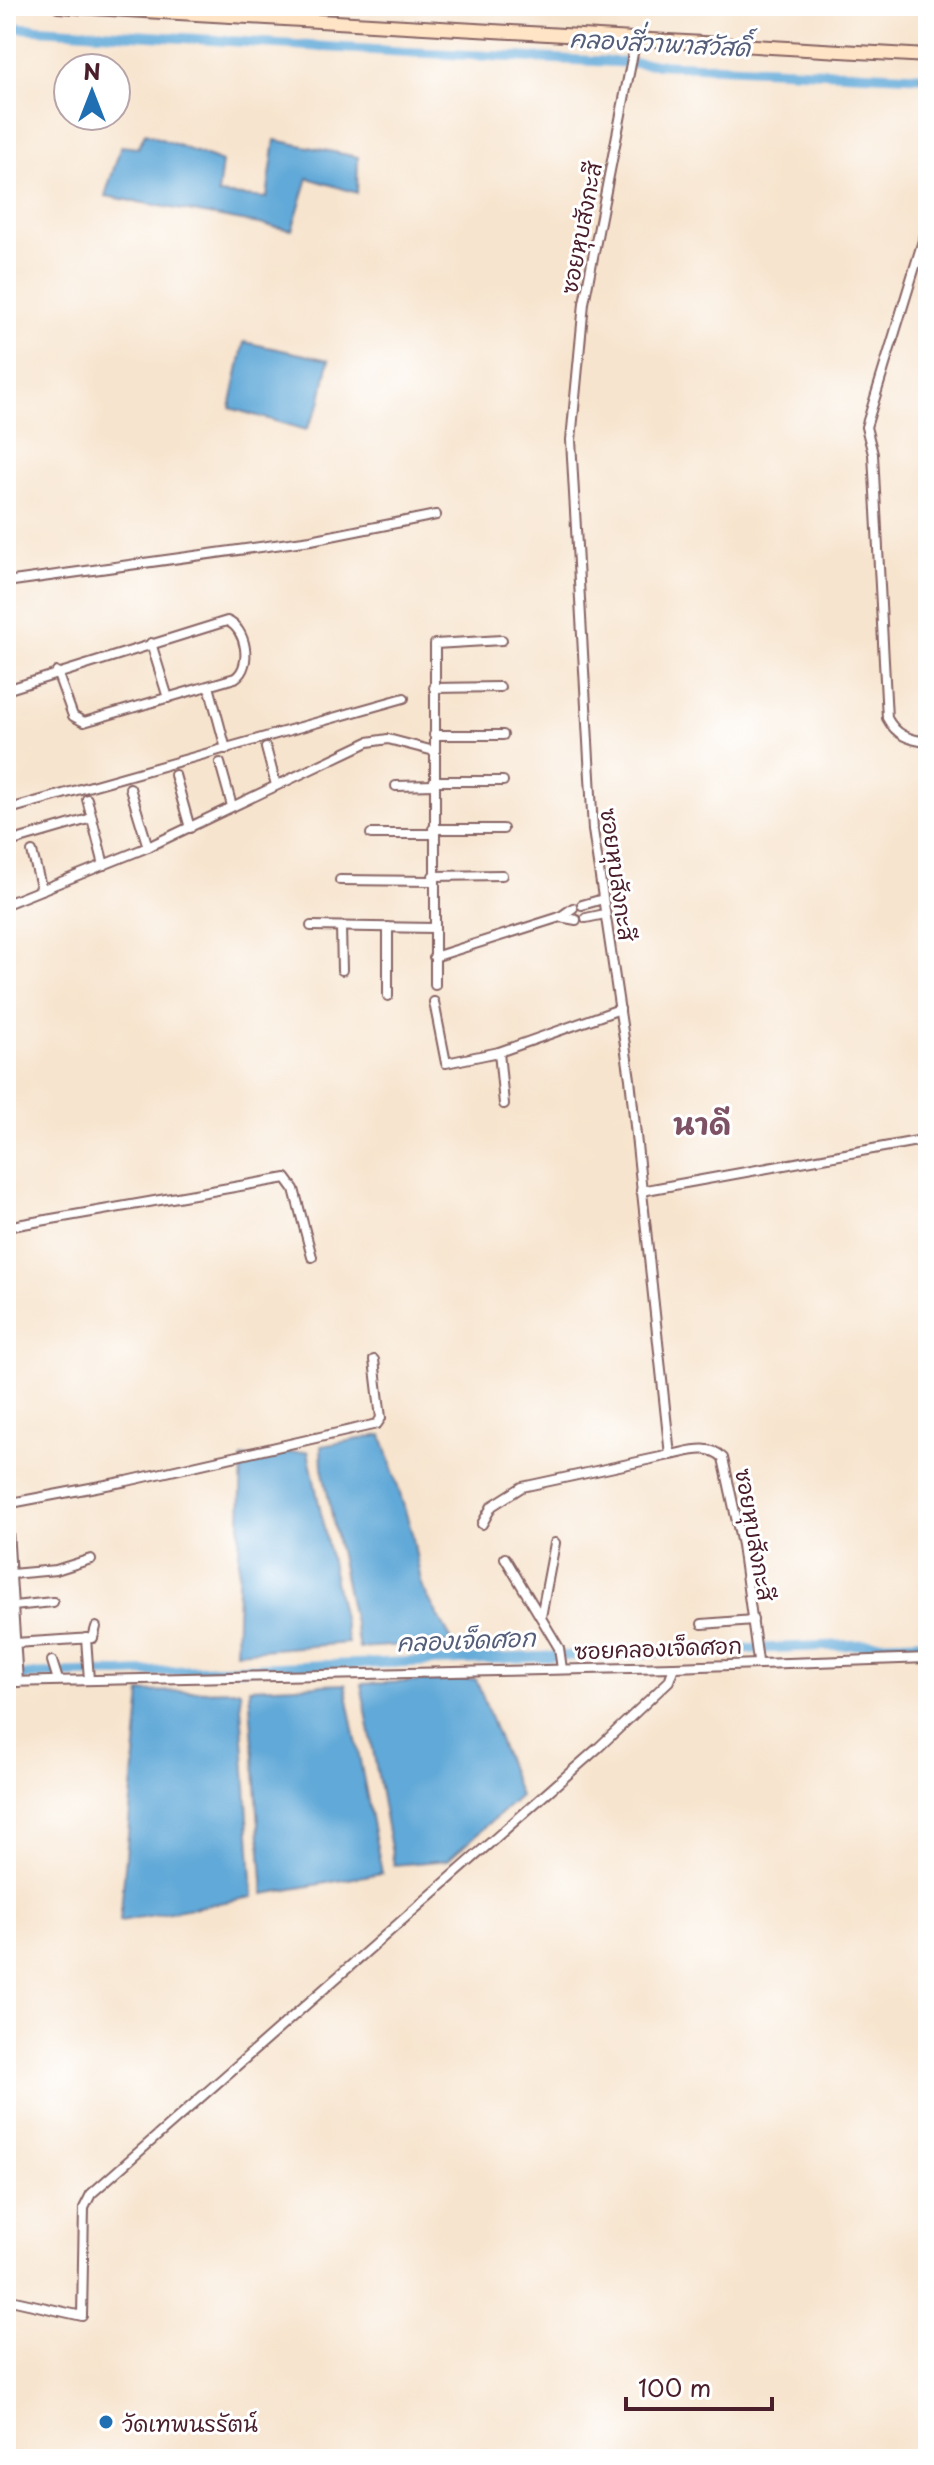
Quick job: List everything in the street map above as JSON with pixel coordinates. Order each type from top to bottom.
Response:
[{"type":"street","points":[[58,6],[183,9],[635,41],[928,56]]},
{"type":"street","name":"ซอยหุบสังกะสี","points":[[635,41],[584,303],[571,440],[591,801],[643,1190],[670,1455],[706,1449],[714,1450],[723,1458],[758,1658]]},
{"type":"street","points":[[928,224],[866,427],[873,454],[887,718],[894,731],[912,740],[928,742]]},
{"type":"street","points":[[6,582],[311,540],[436,515]]},
{"type":"street","points":[[6,690],[57,672],[227,621],[232,623],[245,653],[245,668],[235,678],[78,721],[57,672]]},
{"type":"street","points":[[435,985],[433,832],[437,642],[502,640]]},
{"type":"street","points":[[151,643],[168,698]]},
{"type":"street","points":[[209,686],[226,749]]},
{"type":"street","points":[[434,688],[500,687]]},
{"type":"street","points":[[6,810],[404,698]]},
{"type":"street","points":[[434,735],[503,735]]},
{"type":"street","points":[[6,904],[148,847],[276,785],[379,740],[394,740],[434,751]]},
{"type":"street","points":[[266,748],[276,785]]},
{"type":"street","points":[[220,763],[232,806]]},
{"type":"street","points":[[175,775],[190,828]]},
{"type":"street","points":[[396,786],[503,781]]},
{"type":"street","points":[[130,788],[148,847]]},
{"type":"street","points":[[87,799],[104,865]]},
{"type":"street","points":[[6,843],[92,818]]},
{"type":"street","points":[[371,834],[503,829]]},
{"type":"street","points":[[32,852],[42,890]]},
{"type":"street","points":[[340,880],[502,875]]},
{"type":"street","points":[[434,957],[560,917],[578,906],[603,899]]},
{"type":"street","points":[[560,917],[581,919],[605,914]]},
{"type":"street","points":[[311,926],[434,928]]},
{"type":"street","points":[[341,927],[342,970]]},
{"type":"street","points":[[388,927],[388,996]]},
{"type":"street","points":[[434,1002],[446,1063],[499,1052],[620,1009]]},
{"type":"street","points":[[499,1052],[504,1104]]},
{"type":"street","points":[[643,1190],[928,1139]]},
{"type":"street","points":[[6,1227],[286,1178],[294,1189],[312,1257]]},
{"type":"street","points":[[18,1682],[23,1641],[16,1605],[19,1574],[6,1502],[127,1481],[377,1424],[381,1418],[374,1360]]},
{"type":"street","points":[[482,1524],[492,1506],[522,1487],[670,1455]]},
{"type":"street","points":[[541,1617],[555,1543]]},
{"type":"street","points":[[505,1558],[541,1617],[561,1662]]},
{"type":"street","points":[[19,1574],[91,1559]]},
{"type":"street","points":[[16,1605],[53,1602]]},
{"type":"street","points":[[702,1624],[753,1620]]},
{"type":"street","points":[[23,1641],[86,1638],[96,1636],[96,1627]]},
{"type":"street","points":[[86,1638],[88,1673]]},
{"type":"street","name":"ซอยคลองเจ็ดศอก","points":[[6,1682],[18,1682],[56,1671],[88,1673],[561,1662],[674,1667],[758,1658],[928,1658]]},
{"type":"street","points":[[6,2299],[82,2316],[84,2208],[91,2194],[599,1747],[669,1681],[674,1667]]},
{"type":"water","points":[[145,133],[222,162],[218,194],[267,198],[275,140],[358,157],[357,193],[308,178],[292,230],[105,196],[121,146],[138,148]]},
{"type":"water","points":[[244,342],[329,360],[320,404],[306,430],[230,408]]},
{"type":"water","points":[[382,1435],[412,1533],[422,1587],[453,1642],[359,1648],[322,1467],[321,1446]]},
{"type":"water","points":[[308,1451],[348,1643],[236,1652],[242,1458]]},
{"type":"water","points":[[476,1679],[520,1796],[448,1860],[394,1865],[361,1684]]},
{"type":"water","points":[[345,1684],[382,1873],[264,1894],[249,1688]]},
{"type":"water","points":[[240,1690],[253,1897],[120,1921],[141,1692]]},
{"type":"waterway","name":"คลองสี่วาพาสวัสดิ์","points":[[6,27],[406,52],[928,77]]},
{"type":"waterway","name":"คลองเจ็ดศอก","points":[[6,1677],[928,1642]]},
{"type":"place","name":"วัดเทพนรรัตน์","points":[[106,2422]]},
{"type":"district","name":"นาดี","points":[[702,1122]]}]
